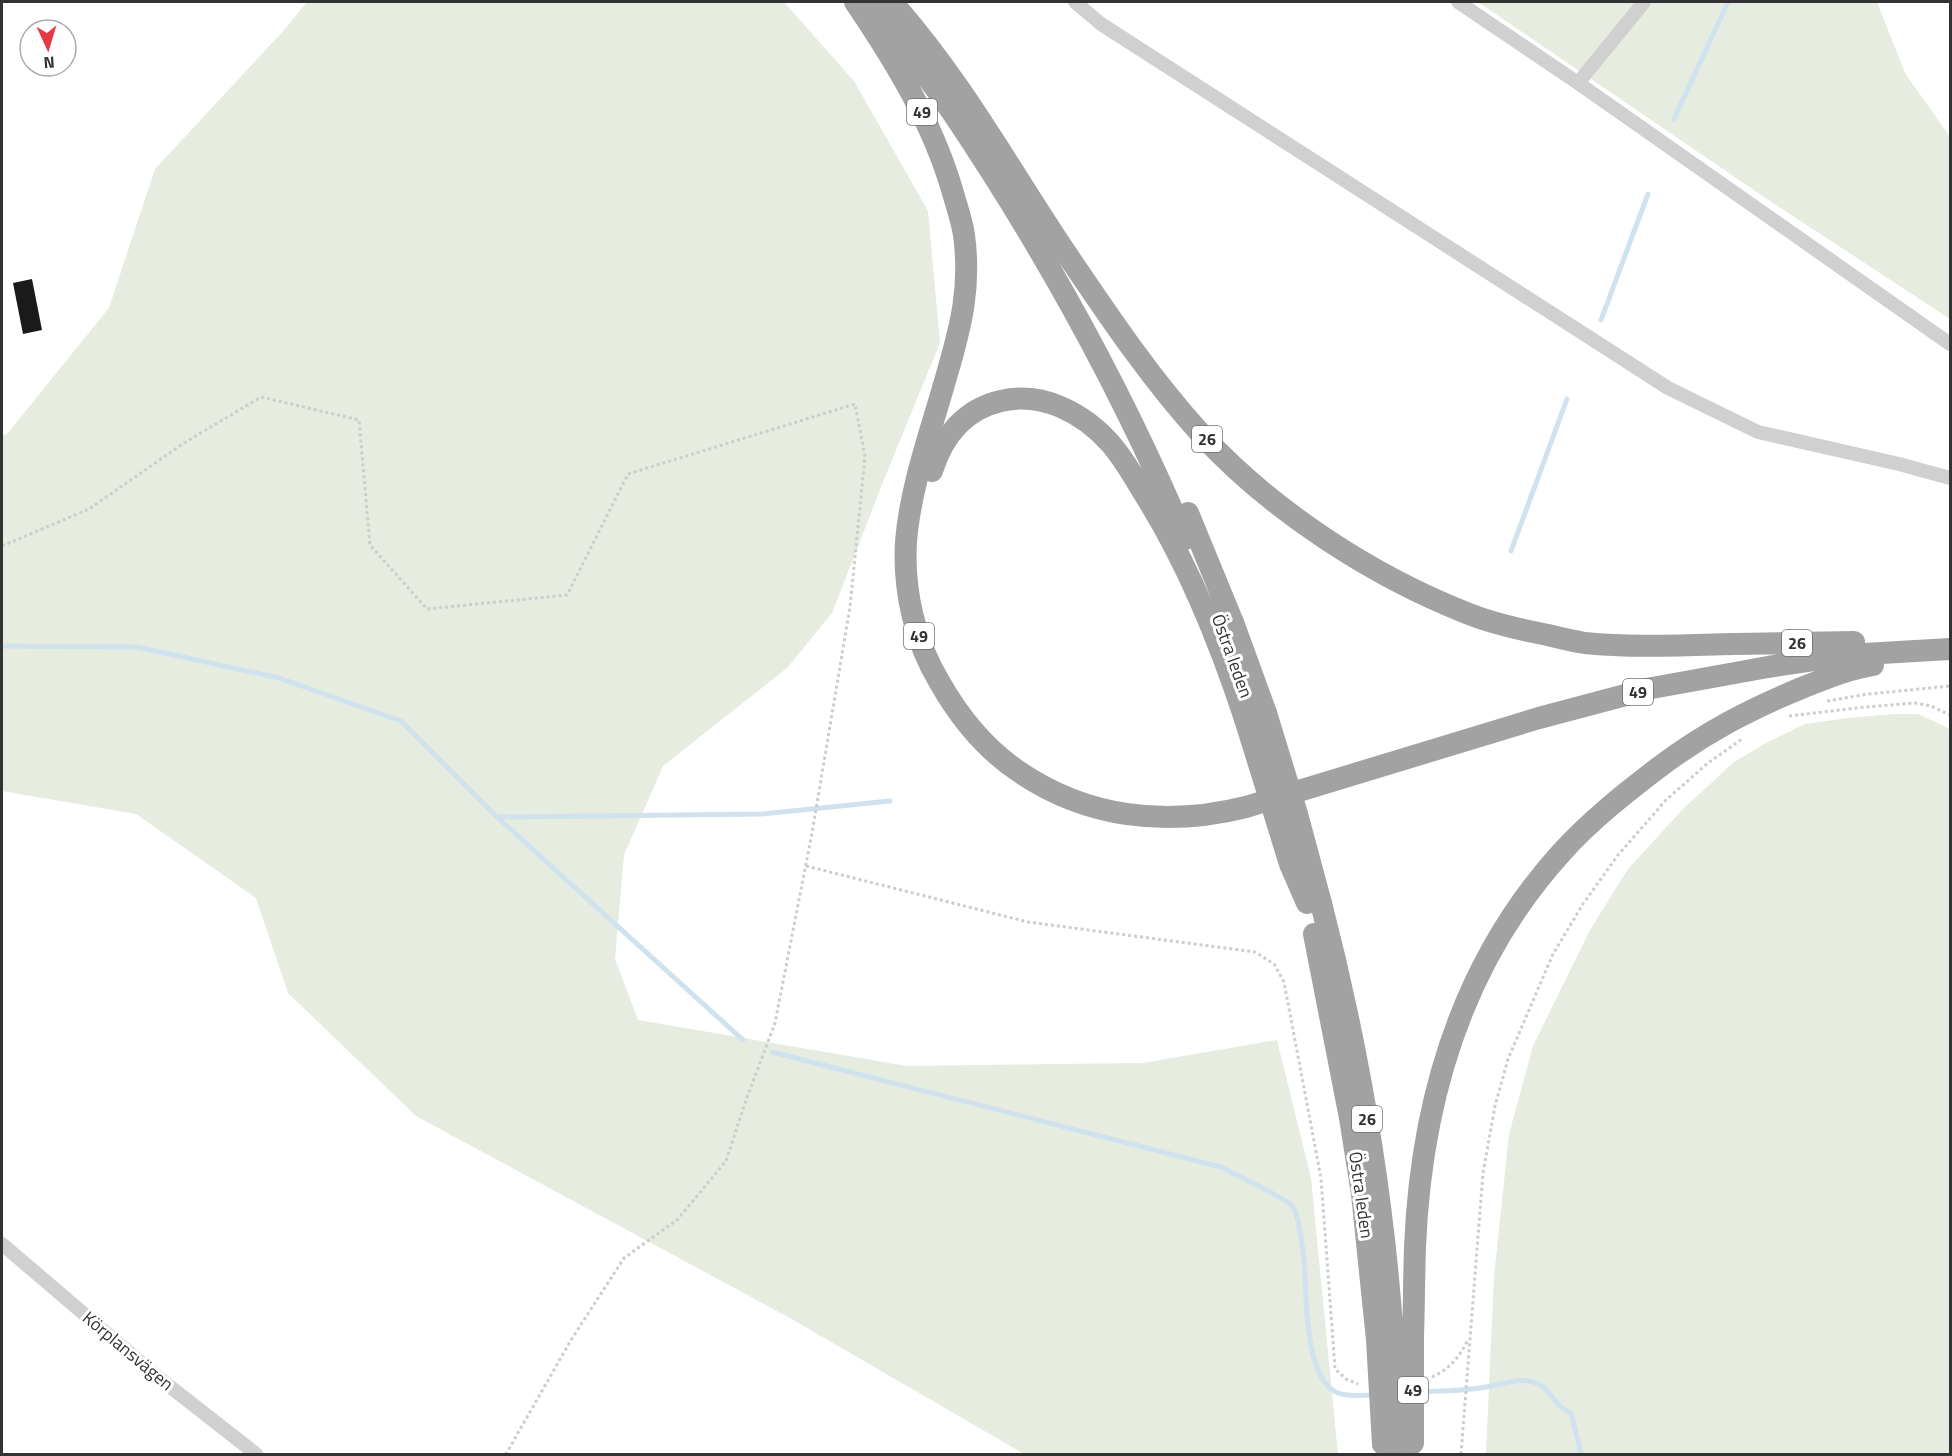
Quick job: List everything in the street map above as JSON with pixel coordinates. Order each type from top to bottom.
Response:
[{"type":"highway","name":"49","points":[[855,2],[919,106],[937,144],[964,235],[966,277],[964,311],[910,513],[906,543],[911,607],[920,640],[933,671],[952,704],[975,735],[1001,760],[1033,782],[1077,802],[1116,813],[1156,817],[1197,817],[1246,807],[1539,718],[1652,688],[1768,667],[1847,656],[1950,649]]},
{"type":"highway","name":"Östra leden","points":[[870,2],[954,115],[1050,268],[1101,361],[1145,448],[1210,597],[1255,716]]},
{"type":"highway","name":"26","points":[[890,2],[914,26],[967,99],[1064,250],[1165,392],[1203,436],[1256,486],[1306,524],[1356,557],[1414,591],[1472,616],[1582,642],[1650,646],[1906,641]]},
{"type":"highway","name":"26","points":[[890,2],[984,139],[1099,329],[1170,472],[1234,625],[1255,716],[1310,857],[1314,903],[1340,976],[1356,1052],[1374,1155],[1387,1260],[1395,1339],[1399,1449]]},
{"type":"highway","name":"49","points":[[1255,716],[1185,567],[1153,507],[1110,444],[1079,417],[1059,406],[1038,399],[1018,397],[1000,401],[982,406],[962,418],[935,460],[928,483],[920,528],[919,579],[923,610],[933,645],[944,671],[962,702],[982,726],[1009,752],[1048,777],[1104,799],[1133,805],[1162,807],[1222,802],[1606,690],[1738,662],[1826,649],[1906,641]]},
{"type":"highway","points":[[1395,1339],[1415,1246],[1428,1129],[1439,1079],[1455,1027],[1475,978],[1528,892],[1563,851],[1605,810],[1684,748],[1718,727],[1769,701],[1849,670],[1950,655]]},
{"type":"street","points":[[1075,2],[1101,24],[1668,388],[1758,432],[1950,478]]},
{"type":"street","points":[[1458,2],[1578,83],[1950,344]]},
{"type":"street","points":[[1578,83],[1644,2]]},
{"type":"street","name":"Körplansvägen","points":[[2,1244],[159,1378],[256,1455]]},
{"type":"path","points":[[2,546],[89,508],[184,443],[261,397],[359,420],[370,545],[427,609],[567,595],[628,474],[855,404],[865,456],[850,607],[812,833],[775,1023],[726,1161],[677,1220],[624,1258],[571,1340],[506,1455]]},
{"type":"path","points":[[1824,702],[1869,694],[1950,686]]},
{"type":"path","points":[[1797,711],[1788,715],[1915,703],[1931,706],[1950,715]]},
{"type":"path","points":[[1461,1455],[1483,1173],[1495,1106],[1508,1059],[1553,954],[1583,904],[1618,855],[1666,800],[1742,739]]},
{"type":"path","points":[[806,866],[1028,922],[1255,952],[1274,964],[1284,982],[1322,1178],[1335,1369],[1346,1380],[1358,1383]]},
{"type":"path","points":[[1426,1380],[1443,1372],[1459,1357],[1469,1338]]},
{"type":"shaded area","points":[[307,2],[784,2],[854,81],[928,211],[940,343],[832,613],[787,668],[663,766],[624,855],[615,959],[638,1020],[907,1066],[1143,1063],[1277,1040],[1311,1178],[1338,1454],[1024,1454],[790,1318],[416,1116],[288,993],[256,898],[136,814],[2,791],[2,436],[7,434],[109,308],[155,169],[285,29]]},
{"type":"shaded area","points":[[1478,2],[1877,2],[1905,73],[1950,137],[1950,319],[1764,197]]},
{"type":"shaded area","points":[[1895,714],[1918,714],[1950,729],[1950,1454],[1486,1454],[1494,1276],[1509,1134],[1533,1046],[1590,930],[1628,869],[1683,809],[1734,762],[1805,724]]},
{"type":"building","points":[[32,279],[42,330],[23,334],[13,283]]},
{"type":"waterway","points":[[1674,119],[1728,2]]},
{"type":"waterway","points":[[1601,320],[1648,194]]},
{"type":"waterway","points":[[1511,551],[1567,399]]},
{"type":"waterway","points":[[2,646],[137,647],[279,678],[401,721],[497,817],[743,1040]]},
{"type":"waterway","points":[[497,817],[762,814],[890,801]]},
{"type":"waterway","points":[[772,1052],[1221,1167],[1259,1186],[1288,1203],[1296,1213],[1304,1260],[1309,1333],[1318,1371],[1327,1385],[1338,1393],[1374,1395]]},
{"type":"waterway","points":[[1419,1392],[1472,1389],[1515,1381],[1536,1383],[1571,1413],[1581,1454]]}]
